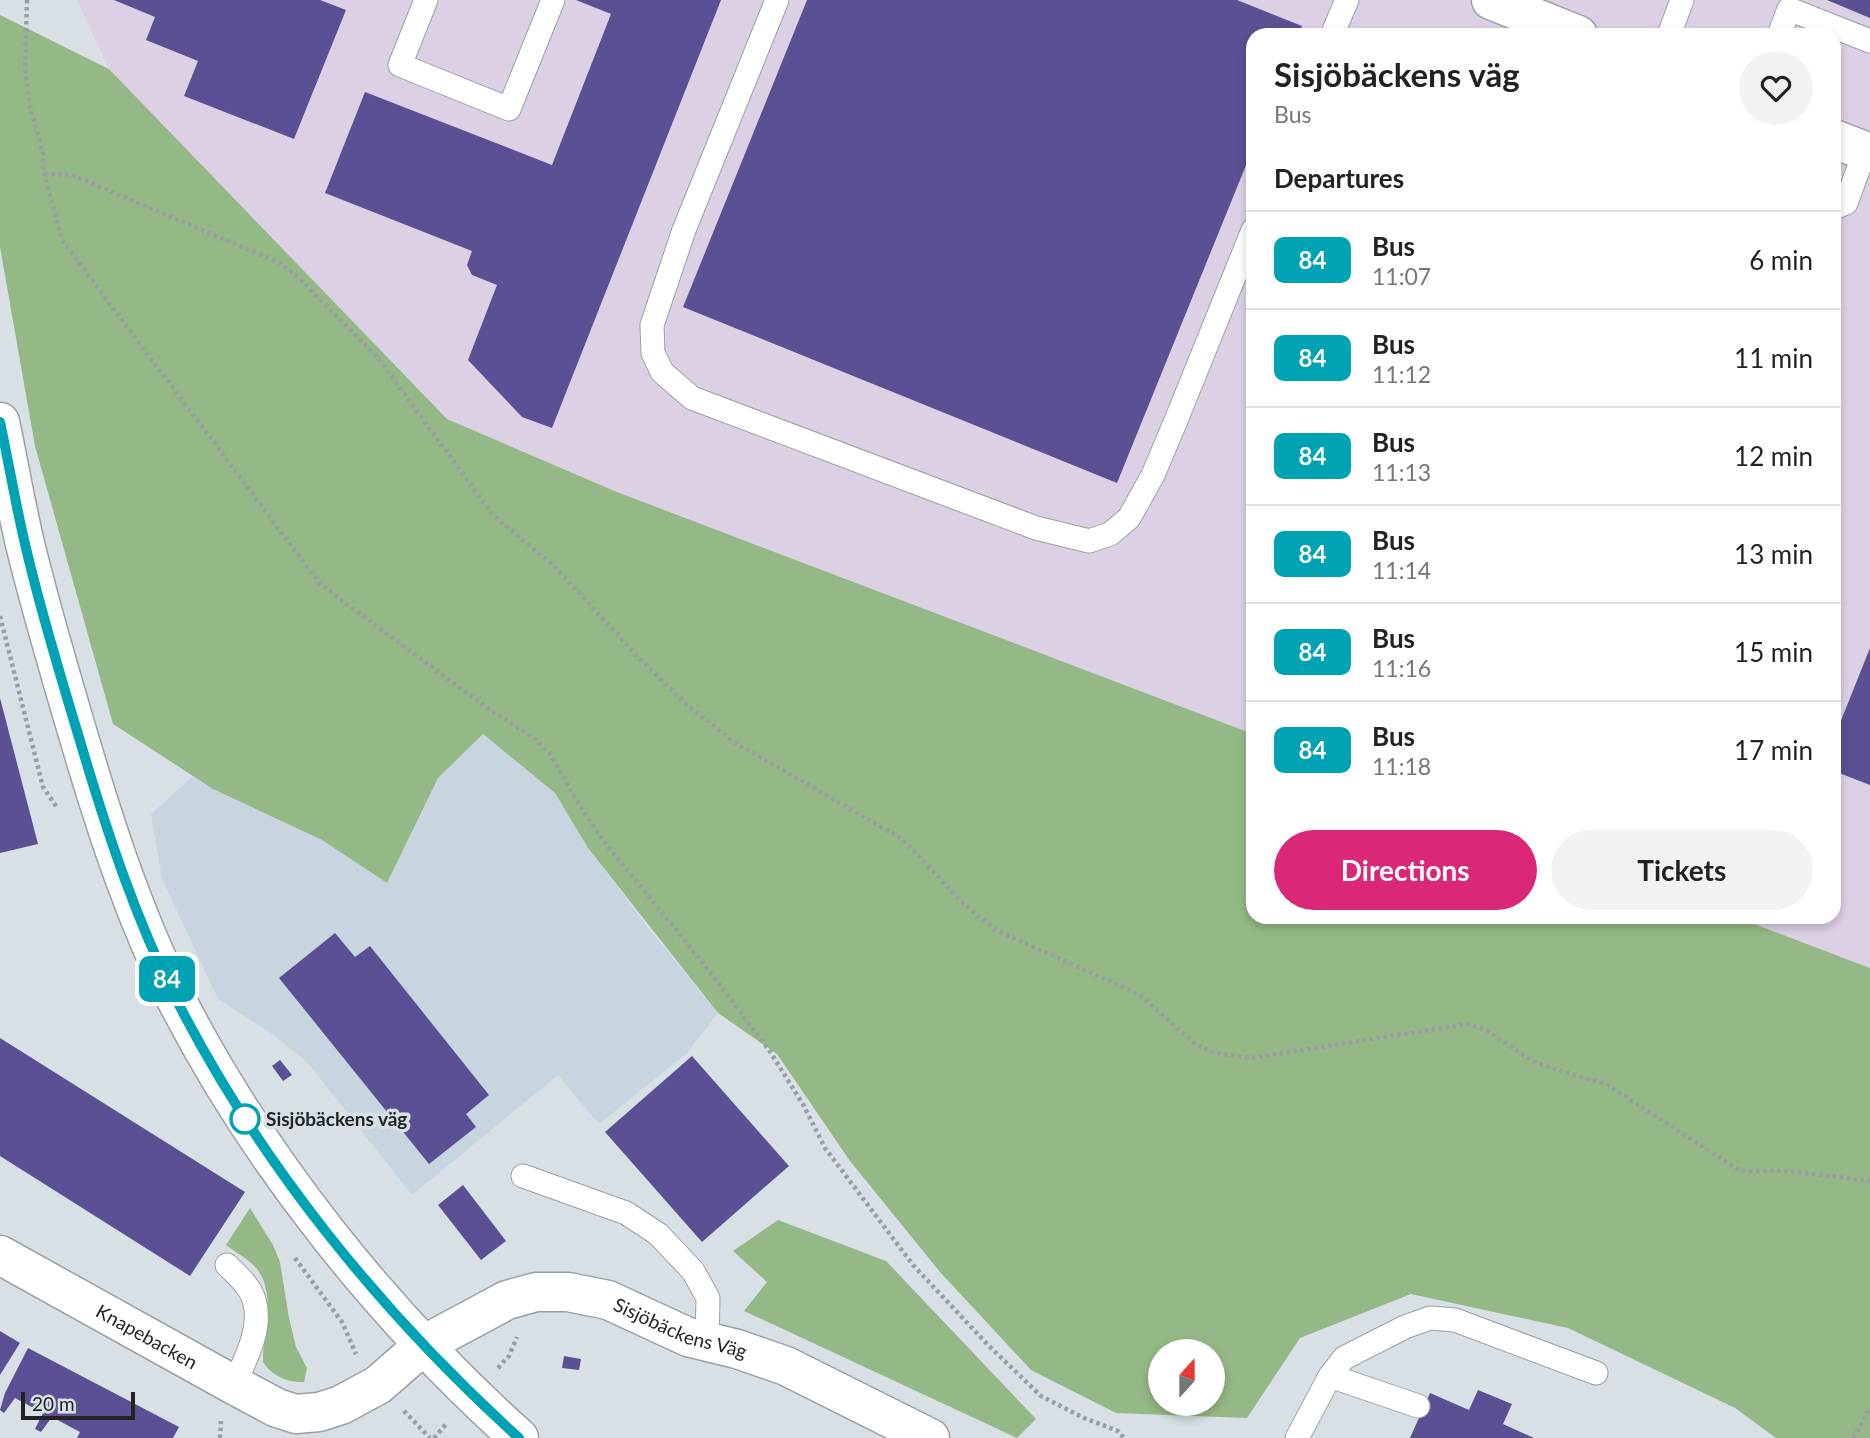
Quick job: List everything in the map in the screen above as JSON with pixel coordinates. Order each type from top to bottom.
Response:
[{"type":"street","points":[[1491,0],[1561,28]]},
{"type":"street","points":[[0,422],[26,546],[87,764],[114,849],[144,929],[174,995],[200,1045],[285,1176],[382,1299],[472,1395],[519,1438]]},
{"type":"street","name":"Knapebacken","points":[[0,1255],[276,1408],[296,1426],[319,1412],[341,1405],[378,1385],[425,1344]]},
{"type":"street","name":"Sisjöbäckens Väg","points":[[425,1344],[506,1300],[536,1292],[568,1292],[608,1300],[688,1337],[737,1349],[786,1366],[930,1438]]},
{"type":"lane","points":[[426,0],[400,65],[509,109],[553,0]]},
{"type":"lane","points":[[777,0],[684,230],[652,325],[653,353],[663,372],[692,398],[1036,528],[1089,541],[1110,534],[1129,518],[1153,475],[1246,247]]},
{"type":"lane","points":[[1335,28],[1347,0]]},
{"type":"lane","points":[[1672,28],[1682,0]]},
{"type":"lane","points":[[1782,28],[1790,9],[1838,28]]},
{"type":"lane","points":[[1841,29],[1870,41]]},
{"type":"lane","points":[[1841,205],[1846,203],[1856,148]]},
{"type":"lane","points":[[523,1176],[626,1213],[658,1234],[693,1271],[708,1298],[708,1342]]},
{"type":"lane","points":[[227,1265],[244,1283],[254,1299],[256,1314],[250,1348],[234,1385]]},
{"type":"lane","points":[[1297,1438],[1330,1376],[1344,1358],[1405,1327],[1430,1318],[1455,1320],[1596,1373]]},
{"type":"lane","points":[[1330,1376],[1418,1406]]},
{"type":"path","points":[[27,0],[25,66],[30,107],[62,240],[320,584],[483,705],[534,738],[549,752],[605,843],[769,1050],[804,1106],[825,1148],[913,1265],[1041,1396],[1084,1418],[1118,1431],[1124,1438]]},
{"type":"path","points":[[44,174],[72,175],[280,262],[332,310],[379,359],[492,514],[554,565],[685,704],[734,742],[902,839],[964,904],[996,930],[1140,995],[1196,1045],[1215,1053],[1251,1058],[1468,1024],[1488,1031],[1536,1063],[1608,1086],[1737,1169],[1789,1171],[1870,1181]]},
{"type":"path","points":[[1853,1438],[1870,1408]]},
{"type":"shaded area","points":[[77,0],[1870,0],[1870,968],[1754,924],[1841,924],[1841,28],[1246,28],[1246,731],[617,492],[447,419],[109,69]]},
{"type":"shaded area","points":[[483,734],[555,793],[588,848],[718,1013],[686,1054],[599,1124],[558,1075],[412,1195],[308,1063],[274,1035],[218,999],[162,879],[151,814],[193,776],[213,789],[322,840],[387,883],[438,778]]},
{"type":"green space","points":[[0,15],[109,69],[447,419],[617,492],[1246,731],[1246,924],[1754,924],[1870,968],[1870,1438],[1776,1438],[1735,1408],[1568,1328],[1411,1294],[1300,1338],[1247,1418],[1195,1416],[1225,1416],[1225,1339],[1148,1339],[1148,1414],[1116,1413],[1031,1370],[940,1272],[850,1161],[777,1054],[718,1013],[588,848],[555,793],[483,734],[438,778],[387,883],[322,840],[213,789],[113,724],[35,446],[0,247]]},
{"type":"green space","points":[[250,1208],[273,1245],[280,1262],[296,1347],[307,1368],[304,1382],[281,1378],[263,1362],[267,1302],[263,1279],[254,1265],[226,1245]]},
{"type":"green space","points":[[778,1220],[886,1261],[1036,1419],[1017,1438],[744,1311],[767,1282],[733,1251]]},
{"type":"building","points":[[114,0],[320,0],[346,10],[294,139],[184,96],[198,61],[146,40],[155,17]]},
{"type":"building","points":[[576,0],[721,0],[552,428],[522,417],[468,360],[497,285],[472,275],[467,265],[472,251],[325,193],[365,92],[552,165],[611,14]]},
{"type":"building","points":[[807,0],[1237,0],[1302,26],[1246,28],[1246,165],[1117,483],[683,307]]},
{"type":"building","points":[[1827,0],[1870,0],[1870,18]]},
{"type":"building","points":[[1870,648],[1870,785],[1841,774],[1841,720]]},
{"type":"building","points":[[0,698],[38,844],[0,853]]},
{"type":"building","points":[[335,933],[355,957],[370,946],[489,1095],[466,1114],[476,1127],[429,1164],[279,978]]},
{"type":"building","points":[[0,1038],[245,1192],[190,1276],[0,1156]]},
{"type":"building","points":[[692,1056],[789,1166],[702,1242],[605,1132]]},
{"type":"building","points":[[280,1060],[292,1075],[283,1081],[272,1066]]},
{"type":"building","points":[[463,1185],[506,1241],[481,1260],[438,1205]]},
{"type":"building","points":[[0,1331],[20,1343],[0,1375]]},
{"type":"building","points":[[28,1348],[179,1427],[173,1438],[77,1438],[80,1432],[52,1417],[41,1432],[35,1429],[43,1413],[15,1398],[4,1413],[0,1410],[5,1393]]},
{"type":"building","points":[[564,1356],[581,1359],[579,1370],[562,1368]]},
{"type":"building","points":[[1478,1390],[1512,1404],[1503,1424],[1534,1438],[1410,1438],[1430,1393],[1469,1410]]},
{"type":"bus line","name":"84","points":[[0,422],[31,567],[84,756],[136,909],[174,995],[200,1045],[245,1119],[346,1256],[382,1299],[472,1395],[519,1438]]},
{"type":"place","name":"Sisjöbäckens väg","points":[[245,1119]]}]
